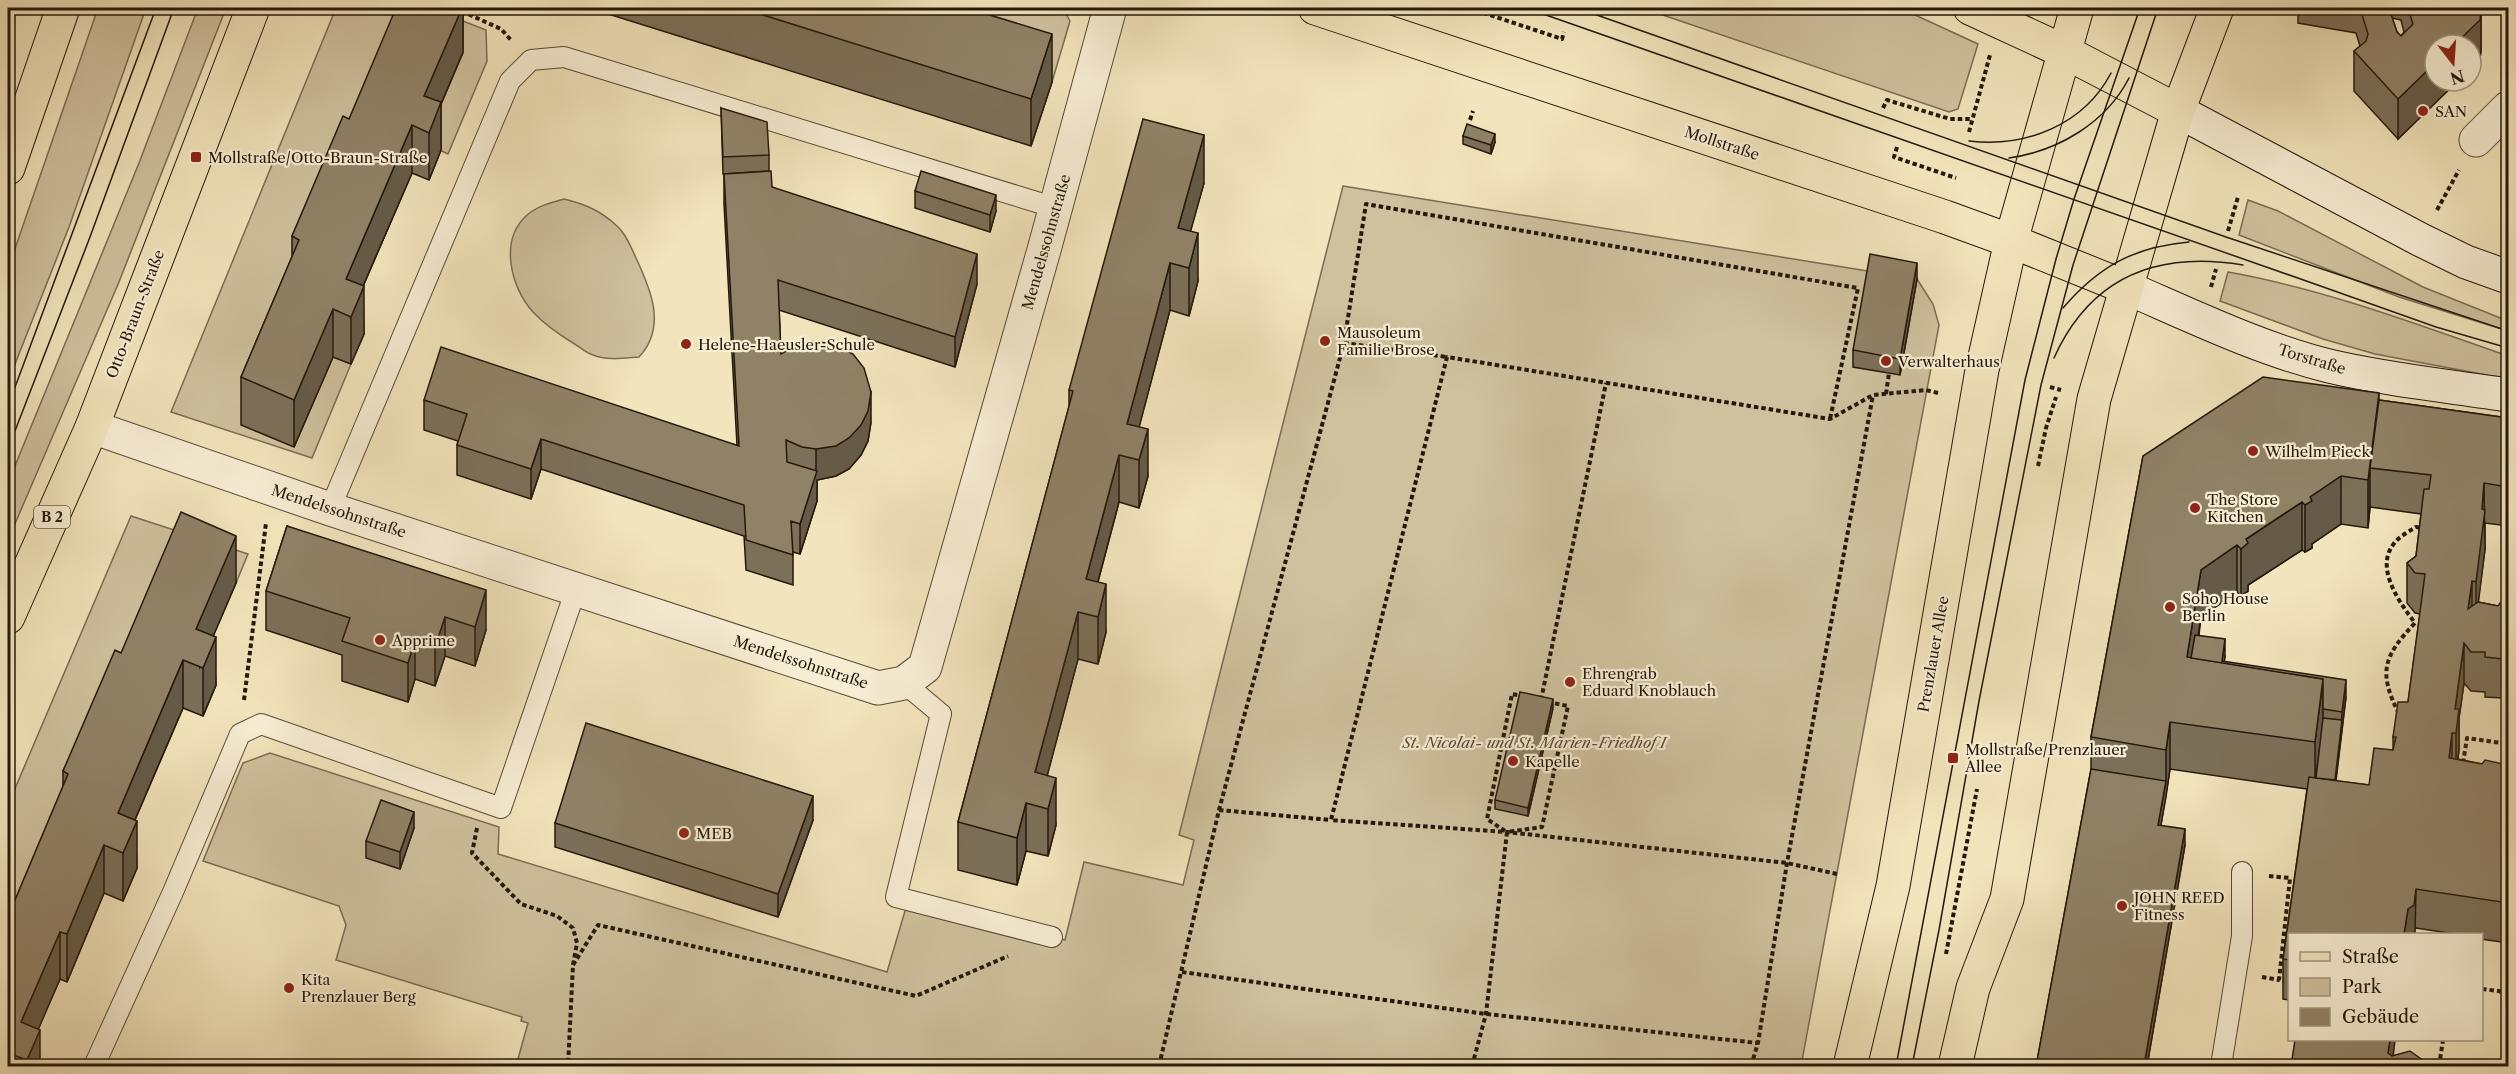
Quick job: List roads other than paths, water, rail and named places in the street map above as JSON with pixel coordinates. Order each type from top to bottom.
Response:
[{"type":"main road","points":[[8,168],[63,8]]},
{"type":"main road","name":"Otto-Braun-Straße","points":[[8,617],[92,427],[253,8]]},
{"type":"main road","name":"Mollstraße","points":[[1315,8],[2011,240],[2125,287]]},
{"type":"main road","points":[[1970,8],[2063,51],[2178,111]]},
{"type":"main road","name":"Prenzlauer Allee","points":[[1850,1066],[1893,886],[1982,370],[2011,240],[2077,8]]},
{"type":"main road","points":[[1955,1066],[1973,988],[2007,899],[2094,399],[2178,111],[2217,8]]},
{"type":"street","name":"Mendelssohnstraße","points":[[92,427],[330,509],[878,688],[904,683],[925,667],[1056,208],[1110,8]]},
{"type":"street","points":[[2476,140],[2508,108]]},
{"type":"street","points":[[2178,111],[2421,240],[2466,262],[2508,277]]},
{"type":"street","name":"Torstraße","points":[[2125,287],[2213,325],[2327,366],[2375,376],[2508,396]]},
{"type":"lane","points":[[330,509],[510,81],[531,60],[564,57],[1056,208]]},
{"type":"lane","points":[[94,1066],[173,892],[240,734],[261,724],[501,808],[576,589]]},
{"type":"lane","points":[[904,683],[941,714],[896,897],[1052,937]]},
{"type":"lane","points":[[2220,1066],[2242,936],[2242,873]]},
{"type":"tram line","points":[[8,406],[156,8]]},
{"type":"tram line","points":[[8,449],[90,237],[174,8]]},
{"type":"tram line","points":[[1526,8],[2436,327],[2508,348]]},
{"type":"tram line","points":[[1577,8],[2226,237],[2508,331]]},
{"type":"tram line","points":[[1896,1066],[2025,380],[2074,199],[2140,8]]},
{"type":"tram line","points":[[1912,1066],[1939,930],[1979,701],[2041,385],[2073,265],[2158,8]]},
{"type":"tram line","points":[[1969,141],[2011,141],[2051,129],[2085,107],[2111,73]]},
{"type":"tram line","points":[[2009,158],[2045,149],[2079,132],[2107,109],[2129,78]]},
{"type":"tram line","points":[[2063,308],[2090,281],[2119,261],[2151,249],[2189,242]]},
{"type":"tram line","points":[[2054,358],[2069,330],[2087,307],[2108,289],[2130,276],[2156,267],[2183,262],[2243,265]]},
{"type":"place","name":"SAN","points":[[2423,111]]},
{"type":"place","name":"Mollstraße/Otto-Braun-Straße","points":[[196,157]]},
{"type":"place","name":"Mausoleum Familie Brose","points":[[1325,341]]},
{"type":"place","name":"Helene-Haeusler-Schule","points":[[686,344]]},
{"type":"place","name":"Verwalterhaus","points":[[1886,361]]},
{"type":"place","name":"Wilhelm Pieck","points":[[2253,451]]},
{"type":"place","name":"The Store Kitchen","points":[[2195,508]]},
{"type":"place","name":"Soho House Berlin","points":[[2170,607]]},
{"type":"place","name":"Apprime","points":[[380,640]]},
{"type":"place","name":"Ehrengrab Eduard Knoblauch","points":[[1570,682]]},
{"type":"place","name":"Mollstraße/Prenzlauer Allee","points":[[1953,758]]},
{"type":"place","name":"Kapelle","points":[[1513,761]]},
{"type":"place","name":"MEB","points":[[684,833]]},
{"type":"place","name":"JOHN REED Fitness","points":[[2122,906]]},
{"type":"place","name":"Kita Prenzlauer Berg","points":[[289,988]]},
{"type":"park label","name":"St. Nicolai- und St. Marien-Friedhof I","points":[[1534,742]]}]
